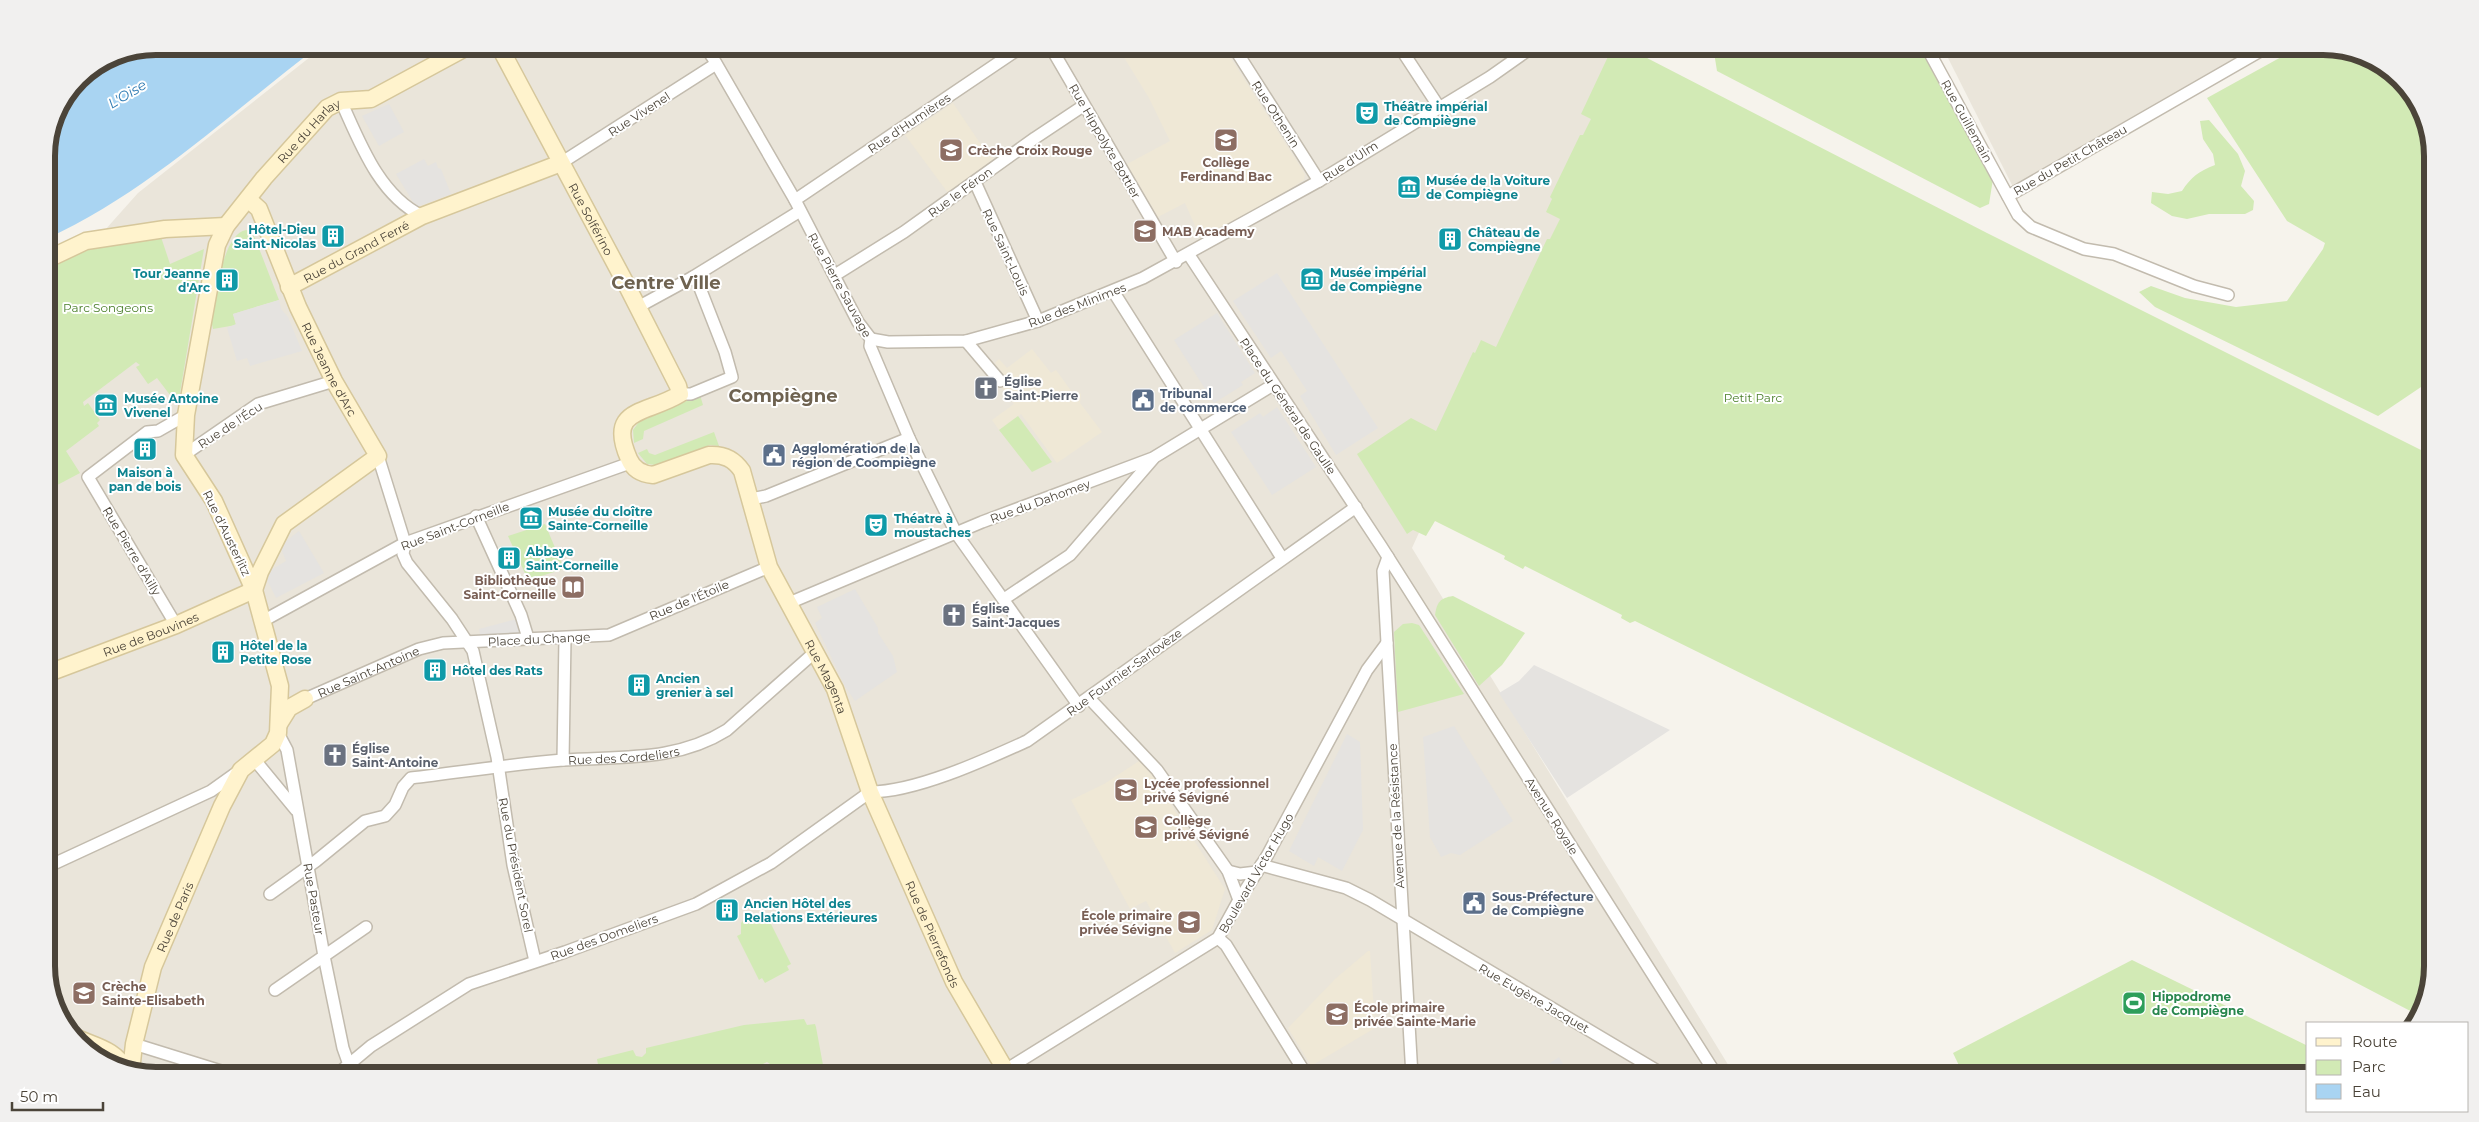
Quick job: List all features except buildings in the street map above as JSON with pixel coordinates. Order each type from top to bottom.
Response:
[{"type":"street","name":"Rue du Harlay","points":[[226,226],[327,108],[342,101],[371,98],[452,55]]},
{"type":"street","name":"Rue Solférino","points":[[504,55],[674,375],[680,394]]},
{"type":"street","name":"Rue Vivenel","points":[[560,163],[711,55]]},
{"type":"street","name":"Rue Pierre Sauvage","points":[[711,55],[794,200],[858,322],[871,339],[870,346],[909,438],[956,533],[1079,706]]},
{"type":"street","name":"Rue d'Humières","points":[[794,200],[1010,55]]},
{"type":"street","name":"Rue Hippolyte Bottier","points":[[1055,55],[1176,262]]},
{"type":"street","name":"Rue Othenin","points":[[1239,55],[1319,181]]},
{"type":"street","points":[[1405,55],[1439,107]]},
{"type":"street","name":"Rue d'Ulm","points":[[1188,255],[1319,181],[1490,77],[1521,55]]},
{"type":"street","name":"Rue Guillemain","points":[[1931,55],[2008,196]]},
{"type":"street","name":"Rue du Petit Château","points":[[2228,295],[2194,286],[2114,254],[2084,249],[2031,227],[2018,215],[2008,196],[2253,55]]},
{"type":"street","points":[[342,101],[376,172],[408,209],[422,216]]},
{"type":"street","name":"Rue le Féron","points":[[835,275],[904,232],[1035,138],[1084,106]]},
{"type":"street","name":"Rue du Grand Ferré","points":[[289,287],[422,216],[560,163]]},
{"type":"street","name":"Rue Saint-Louis","points":[[975,182],[1038,321]]},
{"type":"street","name":"Rue Jeanne d'Arc","points":[[248,199],[259,209],[289,287],[334,381],[378,456],[405,543],[403,554],[407,564],[469,643]]},
{"type":"street","points":[[638,307],[693,277],[800,212]]},
{"type":"street","points":[[55,256],[86,241],[165,229],[226,226]]},
{"type":"street","points":[[184,455],[186,415],[212,262],[216,245],[226,226]]},
{"type":"street","name":"Rue des Minimes","points":[[871,339],[888,342],[966,341],[1038,321],[1114,291],[1188,255]]},
{"type":"street","name":"Place du Général de Gaulle","points":[[1188,255],[1388,557]]},
{"type":"street","points":[[630,463],[621,440],[622,427],[630,417],[680,394],[691,394],[732,377],[719,334],[698,283],[693,277]]},
{"type":"street","points":[[1114,291],[1282,558]]},
{"type":"street","points":[[966,341],[1000,381]]},
{"type":"street","name":"Rue de l'Écu","points":[[184,455],[258,404],[334,381]]},
{"type":"street","points":[[1004,599],[1070,555],[1153,458],[1273,385]]},
{"type":"street","name":"Rue Pierre d'Ailly","points":[[176,625],[88,478],[147,432],[158,431],[186,415]]},
{"type":"street","points":[[752,499],[766,496],[909,438]]},
{"type":"street","name":"Rue Magenta","points":[[630,463],[644,474],[653,475],[709,454],[724,456],[738,465],[752,499],[770,567],[835,689],[870,792]]},
{"type":"street","name":"Rue d'Austerlitz","points":[[184,455],[214,501],[254,590],[280,686],[279,728]]},
{"type":"street","points":[[254,590],[260,572],[284,524],[378,456]]},
{"type":"street","name":"Rue du Dahomey","points":[[789,603],[956,533],[1153,458]]},
{"type":"street","name":"Rue Saint-Corneille","points":[[262,622],[405,543],[476,516],[630,463]]},
{"type":"street","name":"Rue Fournier-Sarlovèze","points":[[870,792],[888,792],[974,765],[1027,741],[1079,706],[1282,558],[1356,507]]},
{"type":"street","points":[[476,516],[521,615],[528,638]]},
{"type":"street","name":"Avenue de la Résistance","points":[[1388,557],[1384,571],[1387,643],[1411,1067]]},
{"type":"street","name":"Avenue Royale","points":[[1388,557],[1711,1067]]},
{"type":"street","name":"Rue de l'Étoile","points":[[609,635],[770,567]]},
{"type":"street","name":"Rue de Bouvines","points":[[55,671],[176,625],[254,590]]},
{"type":"street","name":"Place du Change","points":[[469,643],[528,638],[609,635]]},
{"type":"street","points":[[563,760],[565,638]]},
{"type":"street","name":"Rue Saint-Antoine","points":[[279,728],[289,708],[305,699],[419,649],[444,643],[469,643]]},
{"type":"street","name":"Rue du Président Sorel","points":[[469,643],[473,651],[495,748],[513,865],[536,961]]},
{"type":"street","name":"Boulevard Victor Hugo","points":[[1015,1067],[1218,938],[1259,868],[1367,670],[1387,643]]},
{"type":"street","name":"Rue des Cordeliers","points":[[308,866],[365,821],[385,816],[395,805],[403,787],[411,778],[563,760],[677,753],[711,740],[727,730],[815,652]]},
{"type":"street","points":[[280,686],[291,694],[305,699]]},
{"type":"street","points":[[1089,698],[1158,770],[1228,872],[1239,900]]},
{"type":"street","points":[[55,863],[211,791],[273,744],[279,728]]},
{"type":"street","name":"Rue Pasteur","points":[[279,728],[286,750],[324,956],[349,1067]]},
{"type":"street","points":[[254,759],[297,812]]},
{"type":"street","name":"Rue de Paris","points":[[132,1064],[134,1044],[153,967],[222,806],[240,770]]},
{"type":"street","points":[[211,791],[222,806]]},
{"type":"street","name":"Rue des Domeliers","points":[[353,1067],[371,1046],[469,984],[696,904],[771,863],[870,792]]},
{"type":"street","name":"Rue de Pierrefonds","points":[[870,792],[954,982],[1000,1067]]},
{"type":"street","points":[[270,894],[308,866]]},
{"type":"street","name":"Rue Eugène Jacquet","points":[[1228,872],[1240,874],[1259,868],[1346,888],[1370,900],[1651,1067]]},
{"type":"street","points":[[275,990],[366,926]]},
{"type":"street","points":[[1218,938],[1226,945],[1301,1067]]},
{"type":"street","points":[[114,1058],[134,1044],[208,1067]]},
{"type":"shaded area","points":[[313,55],[1651,55],[1620,92],[1412,548],[1729,1067],[150,1067],[130,1064],[106,1053],[85,1037],[65,1011],[60,998],[55,972],[55,265],[88,249],[138,193]]},
{"type":"shaded area","name":"Collège Ferdinand Bac","points":[[1123,55],[1229,55],[1305,174],[1304,180],[1250,215],[1200,237],[1185,203],[1158,217],[1127,164],[1170,141],[1149,98]]},
{"type":"shaded area","points":[[1947,55],[2258,55],[2014,189]]},
{"type":"shaded area","name":"Crèche Croix Rouge","points":[[953,103],[982,146],[994,159],[948,193],[905,135]]},
{"type":"shaded area","points":[[389,104],[404,132],[379,146],[362,116]]},
{"type":"shaded area","points":[[424,159],[428,166],[436,162],[438,168],[441,169],[451,194],[419,206],[413,202],[396,174]]},
{"type":"shaded area","points":[[1277,273],[1378,428],[1336,455],[1300,396],[1307,391],[1281,351],[1271,358],[1233,301]]},
{"type":"shaded area","points":[[279,300],[281,309],[288,317],[302,351],[250,366],[247,358],[237,361],[227,328],[236,324],[233,314]]},
{"type":"shaded area","points":[[1217,313],[1255,373],[1241,382],[1243,385],[1214,403],[1174,340]]},
{"type":"shaded area","points":[[1032,349],[1051,373],[1056,370],[1074,395],[1079,392],[1081,394],[1080,403],[1102,432],[1057,463],[1021,414],[999,430],[992,420],[1014,404],[999,384],[1007,379],[995,363],[999,359],[1007,368]]},
{"type":"shaded area","points":[[1277,407],[1316,467],[1272,495],[1231,432],[1260,413],[1263,417]]},
{"type":"shaded area","points":[[299,531],[324,573],[276,598],[264,574],[286,561],[280,546]]},
{"type":"shaded area","points":[[855,589],[878,628],[878,633],[893,656],[897,672],[855,701],[845,686],[815,623],[822,618],[817,607]]},
{"type":"shaded area","points":[[517,619],[523,636],[481,638],[479,629]]},
{"type":"shaded area","points":[[1534,665],[1670,730],[1567,798],[1499,693],[1519,681]]},
{"type":"shaded area","points":[[1454,726],[1513,821],[1460,855],[1451,853],[1441,857],[1430,837],[1423,737]]},
{"type":"shaded area","points":[[1347,734],[1360,742],[1363,830],[1342,871],[1318,857],[1314,866],[1289,851]]},
{"type":"shaded area","points":[[1142,759],[1225,889],[1212,930],[1175,953],[1146,901],[1130,909],[1071,800],[1104,784]]},
{"type":"shaded area","name":"École primaire privée Sainte-Marie","points":[[1370,951],[1375,1028],[1311,1066],[1288,1028],[1335,979]]},
{"type":"shaded area","points":[[1559,1057],[1565,1067],[1544,1067]]},
{"type":"green space","name":"Petit Parc","points":[[1609,55],[1648,55],[1647,58],[1987,233],[2424,452],[2424,966],[2419,998],[2412,1012],[2154,877],[1635,621],[1630,623],[1621,618],[1622,615],[1525,566],[1523,569],[1504,559],[1505,556],[1435,521],[1426,536],[1413,530],[1407,534],[1357,454],[1411,418],[1436,431],[1473,352],[1475,353],[1481,340],[1496,347],[1547,239],[1550,239],[1560,219],[1546,212],[1552,199],[1550,197],[1580,135],[1583,135],[1591,119],[1581,114]]},
{"type":"green space","points":[[1714,55],[1928,55],[1993,179],[1989,204],[1980,208],[1717,71]]},
{"type":"green space","points":[[2285,55],[2329,55],[2349,58],[2384,76],[2403,95],[2414,111],[2419,124],[2424,150],[2424,385],[2378,416],[2155,307],[2139,292],[2151,286],[2185,298],[2236,307],[2287,301],[2323,249],[2325,243],[2287,221],[2207,98]]},
{"type":"green space","points":[[2209,120],[2238,154],[2245,171],[2241,186],[2254,201],[2253,210],[2245,214],[2209,214],[2187,219],[2172,216],[2151,203],[2152,192],[2168,194],[2182,191],[2196,175],[2215,165],[2213,154],[2203,139],[2200,121]]},
{"type":"green space","points":[[246,230],[251,231],[255,238],[279,300],[233,314],[236,325],[213,329],[211,320],[221,269],[231,243],[238,234]]},
{"type":"green space","name":"Parc Songeons","points":[[161,237],[170,264],[204,249],[179,399],[177,404],[157,378],[148,384],[136,367],[140,365],[136,362],[83,402],[84,406],[88,403],[100,420],[97,423],[99,426],[66,451],[80,473],[55,486],[55,265],[88,249],[115,242],[116,245]]},
{"type":"green space","points":[[700,395],[703,405],[644,431],[643,439],[634,443],[633,430],[639,422]]},
{"type":"green space","points":[[1018,416],[1052,462],[1032,472],[999,430]]},
{"type":"green space","points":[[714,432],[719,446],[710,445],[656,465],[647,464],[638,453],[647,449],[649,453],[655,455]]},
{"type":"green space","points":[[545,524],[564,569],[528,580],[508,536]]},
{"type":"green space","points":[[1453,596],[1525,633],[1502,665],[1479,686],[1435,615],[1440,601]]},
{"type":"green space","points":[[1412,623],[1419,625],[1464,694],[1398,712],[1394,632],[1403,624]]},
{"type":"green space","points":[[748,915],[759,916],[765,922],[769,920],[791,964],[787,966],[789,970],[765,983],[762,978],[759,980],[737,936],[741,934],[741,923]]},
{"type":"green space","name":"Hippodrome de Compiègne","points":[[2132,960],[2306,1045],[2306,1067],[1960,1067],[1953,1053]]},
{"type":"green space","points":[[804,1019],[807,1025],[815,1024],[823,1067],[774,1067],[767,1062],[757,1067],[598,1067],[597,1059],[633,1050],[636,1056],[642,1057],[646,1053],[646,1048],[744,1025]]},
{"type":"water","name":"L'Oise","points":[[308,55],[188,150],[120,198],[84,220],[55,234],[55,150],[58,130],[65,111],[80,89],[89,80],[111,65],[143,56]]},
{"type":"place","name":"Théâtre impérial de Compiègne","points":[[1367,113]]},
{"type":"place","name":"Collège Ferdinand Bac","points":[[1226,140]]},
{"type":"place","name":"Crèche Croix Rouge","points":[[951,150]]},
{"type":"place","name":"Musée de la Voiture de Compiègne","points":[[1409,187]]},
{"type":"place","name":"MAB Academy","points":[[1145,231]]},
{"type":"place","name":"Hôtel-Dieu Saint-Nicolas","points":[[333,236]]},
{"type":"place","name":"Château de Compiègne","points":[[1450,239]]},
{"type":"place","name":"Musée impérial de Compiègne","points":[[1312,279]]},
{"type":"place","name":"Tour Jeanne d'Arc","points":[[227,280]]},
{"type":"place","name":"Église Saint-Pierre","points":[[986,388]]},
{"type":"place","name":"Tribunal de commerce","points":[[1143,400]]},
{"type":"place","name":"Musée Antoine Vivenel","points":[[106,405]]},
{"type":"place","name":"Maison à pan de bois","points":[[145,449]]},
{"type":"place","name":"Agglomération de la région de Coompiègne","points":[[774,455]]},
{"type":"place","name":"Musée du cloître Sainte-Corneille","points":[[531,518]]},
{"type":"place","name":"Théatre à moustaches","points":[[876,525]]},
{"type":"place","name":"Abbaye Saint-Corneille","points":[[509,558]]},
{"type":"place","name":"Bibliothèque Saint-Corneille","points":[[573,587]]},
{"type":"place","name":"Église Saint-Jacques","points":[[954,615]]},
{"type":"place","name":"Hôtel de la Petite Rose","points":[[223,652]]},
{"type":"place","name":"Hôtel des Rats","points":[[435,670]]},
{"type":"place","name":"Ancien grenier à sel","points":[[639,685]]},
{"type":"place","name":"Église Saint-Antoine","points":[[335,755]]},
{"type":"place","name":"Lycée professionnel privé Sévigné","points":[[1126,790]]},
{"type":"place","name":"Collège privé Sévigné","points":[[1146,827]]},
{"type":"place","name":"Sous-Préfecture de Compiègne","points":[[1474,903]]},
{"type":"place","name":"Ancien Hôtel des Relations Extérieures","points":[[727,910]]},
{"type":"place","name":"École primaire privée Sévigne","points":[[1189,922]]},
{"type":"place","name":"Crèche Sainte-Elisabeth","points":[[84,993]]},
{"type":"place","name":"Hippodrome de Compiègne","points":[[2134,1003]]},
{"type":"place","name":"École primaire privée Sainte-Marie","points":[[1337,1014]]},
{"type":"district","name":"Centre Ville","points":[[666,283]]},
{"type":"district","name":"Compiègne","points":[[783,396]]}]
